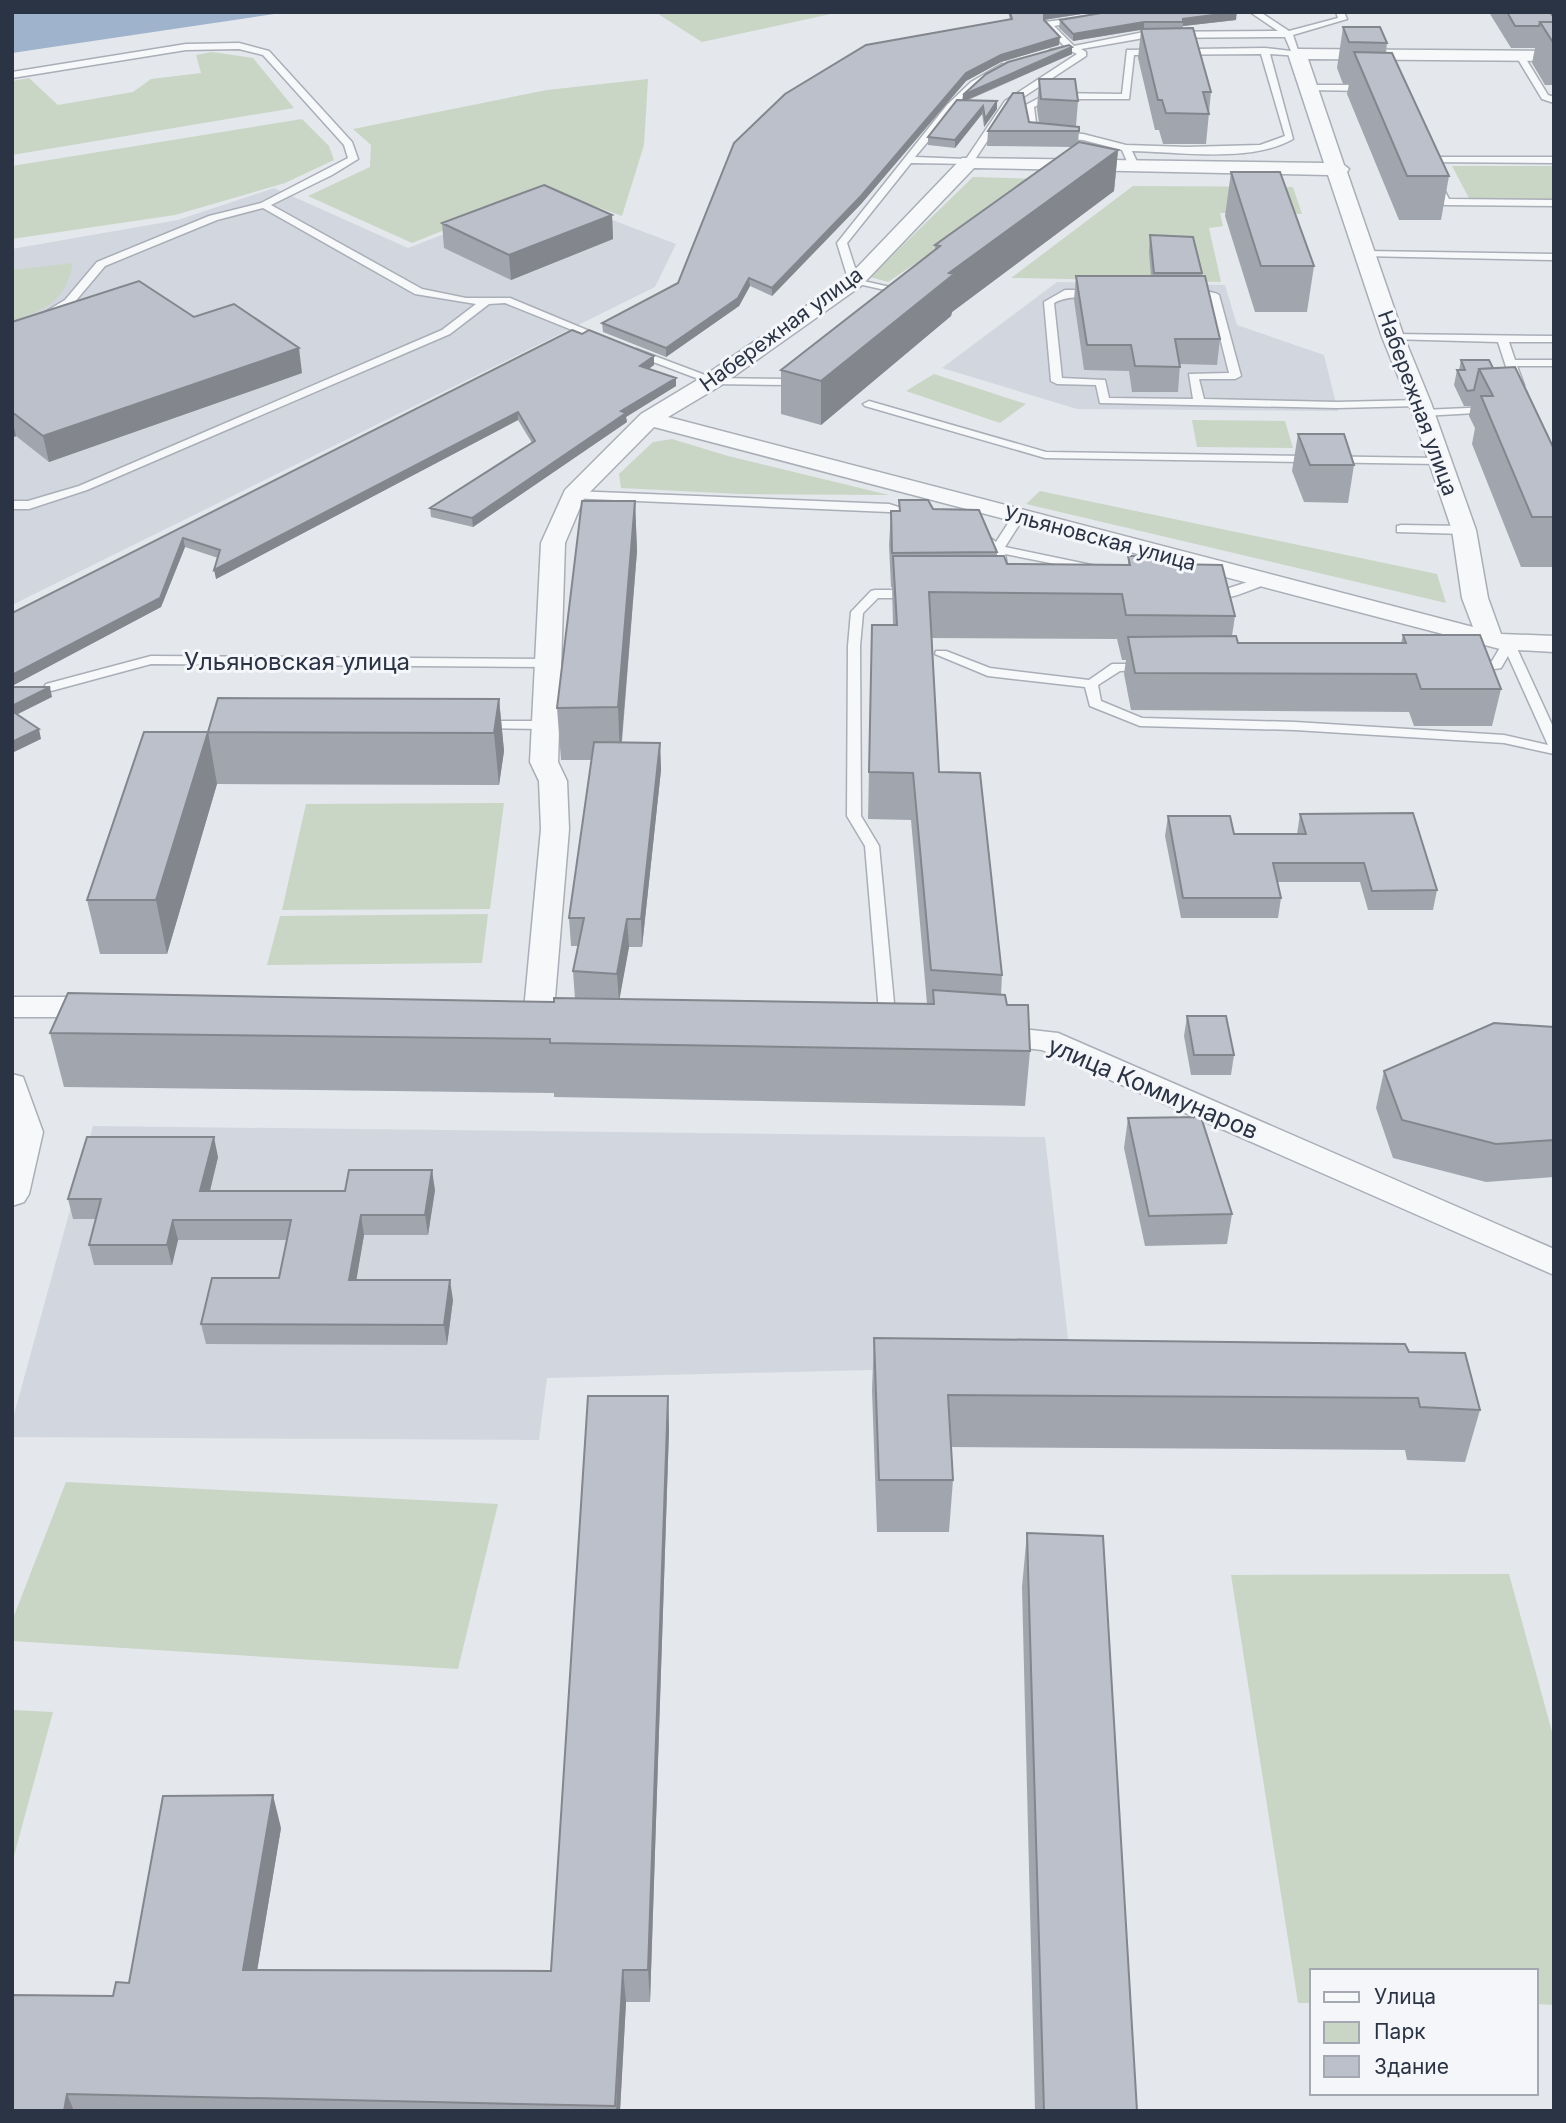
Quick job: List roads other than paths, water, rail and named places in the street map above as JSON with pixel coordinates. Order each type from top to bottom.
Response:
[{"type":"street","points":[[1297,54],[1554,56]]},
{"type":"street","name":"Набережная улица","points":[[1297,54],[1339,169],[1393,337],[1464,530],[1475,598],[1499,641]]},
{"type":"street","points":[[969,163],[1068,168],[1130,157],[1339,169]]},
{"type":"street","name":"Набережная улица","points":[[573,495],[649,419],[712,381],[854,282],[969,163]]},
{"type":"street","name":"Ульяновская улица","points":[[649,419],[1499,641],[1554,644]]},
{"type":"street","points":[[540,1010],[555,829],[553,781],[544,762],[553,542],[573,495]]},
{"type":"street","points":[[12,1007],[124,1008]]},
{"type":"street","name":"улица Коммунаров","points":[[954,1033],[1047,1040],[1439,1210],[1554,1263]]},
{"type":"street","points":[[12,1085],[27,1132],[12,1194]]},
{"type":"lane","points":[[1254,12],[1288,34],[1297,54],[1265,51],[1130,52],[1126,97],[1048,96],[1029,106],[1032,134],[1083,137],[1130,157],[1252,150],[1284,143],[1290,137],[1265,51]]},
{"type":"lane","points":[[1044,54],[1144,35],[1288,34],[1343,19],[1340,12]]},
{"type":"lane","points":[[908,160],[969,163],[1008,103],[1083,54],[1070,47],[1048,24],[1095,17]]},
{"type":"lane","points":[[12,75],[186,47],[239,46],[266,53],[349,145],[353,159],[264,205],[213,218],[101,264],[69,302],[29,326],[12,332]]},
{"type":"lane","points":[[1520,56],[1545,97],[1554,100]]},
{"type":"lane","points":[[903,294],[854,282],[842,243],[970,85],[988,73],[1008,65]]},
{"type":"lane","points":[[1311,88],[1379,89]]},
{"type":"lane","points":[[1421,148],[1445,202],[1554,203]]},
{"type":"lane","points":[[1427,160],[1554,160]]},
{"type":"lane","points":[[264,205],[419,292],[466,301],[506,300],[618,345]]},
{"type":"lane","points":[[1366,254],[1554,257]]},
{"type":"lane","points":[[893,302],[914,286]]},
{"type":"lane","points":[[1105,293],[1065,293],[1049,302],[1056,381],[1101,382],[1104,401],[1506,410]]},
{"type":"lane","points":[[1174,295],[1214,295],[1234,376],[1194,376],[1199,403]]},
{"type":"lane","points":[[12,505],[29,505],[96,483],[446,332],[486,301]]},
{"type":"lane","points":[[1393,337],[1554,339]]},
{"type":"lane","points":[[1502,339],[1521,392],[1520,401]]},
{"type":"lane","points":[[630,350],[712,381],[789,382],[810,366]]},
{"type":"lane","points":[[1509,363],[1554,363]]},
{"type":"lane","points":[[869,404],[1045,455],[1438,461]]},
{"type":"lane","points":[[573,495],[889,508],[926,517]]},
{"type":"lane","points":[[1006,593],[998,549],[1018,517]]},
{"type":"lane","points":[[964,525],[998,549],[1103,571]]},
{"type":"lane","points":[[1402,529],[1464,530]]},
{"type":"lane","points":[[1195,592],[1223,601],[1263,581]]},
{"type":"lane","points":[[888,1028],[872,846],[854,816],[853,646],[857,612],[874,594],[927,594]]},
{"type":"lane","points":[[1455,665],[1496,665],[1499,641]]},
{"type":"lane","points":[[1499,641],[1554,744]]},
{"type":"lane","points":[[941,654],[988,672],[1091,684],[1117,667],[1159,667]]},
{"type":"lane","name":"Ульяновская улица","points":[[51,687],[151,660],[546,663]]},
{"type":"lane","points":[[1091,684],[1096,703],[1140,722],[1295,726],[1504,739],[1554,750]]},
{"type":"lane","points":[[462,725],[544,725]]},
{"type":"water","points":[[12,12],[288,12],[12,53]]}]
